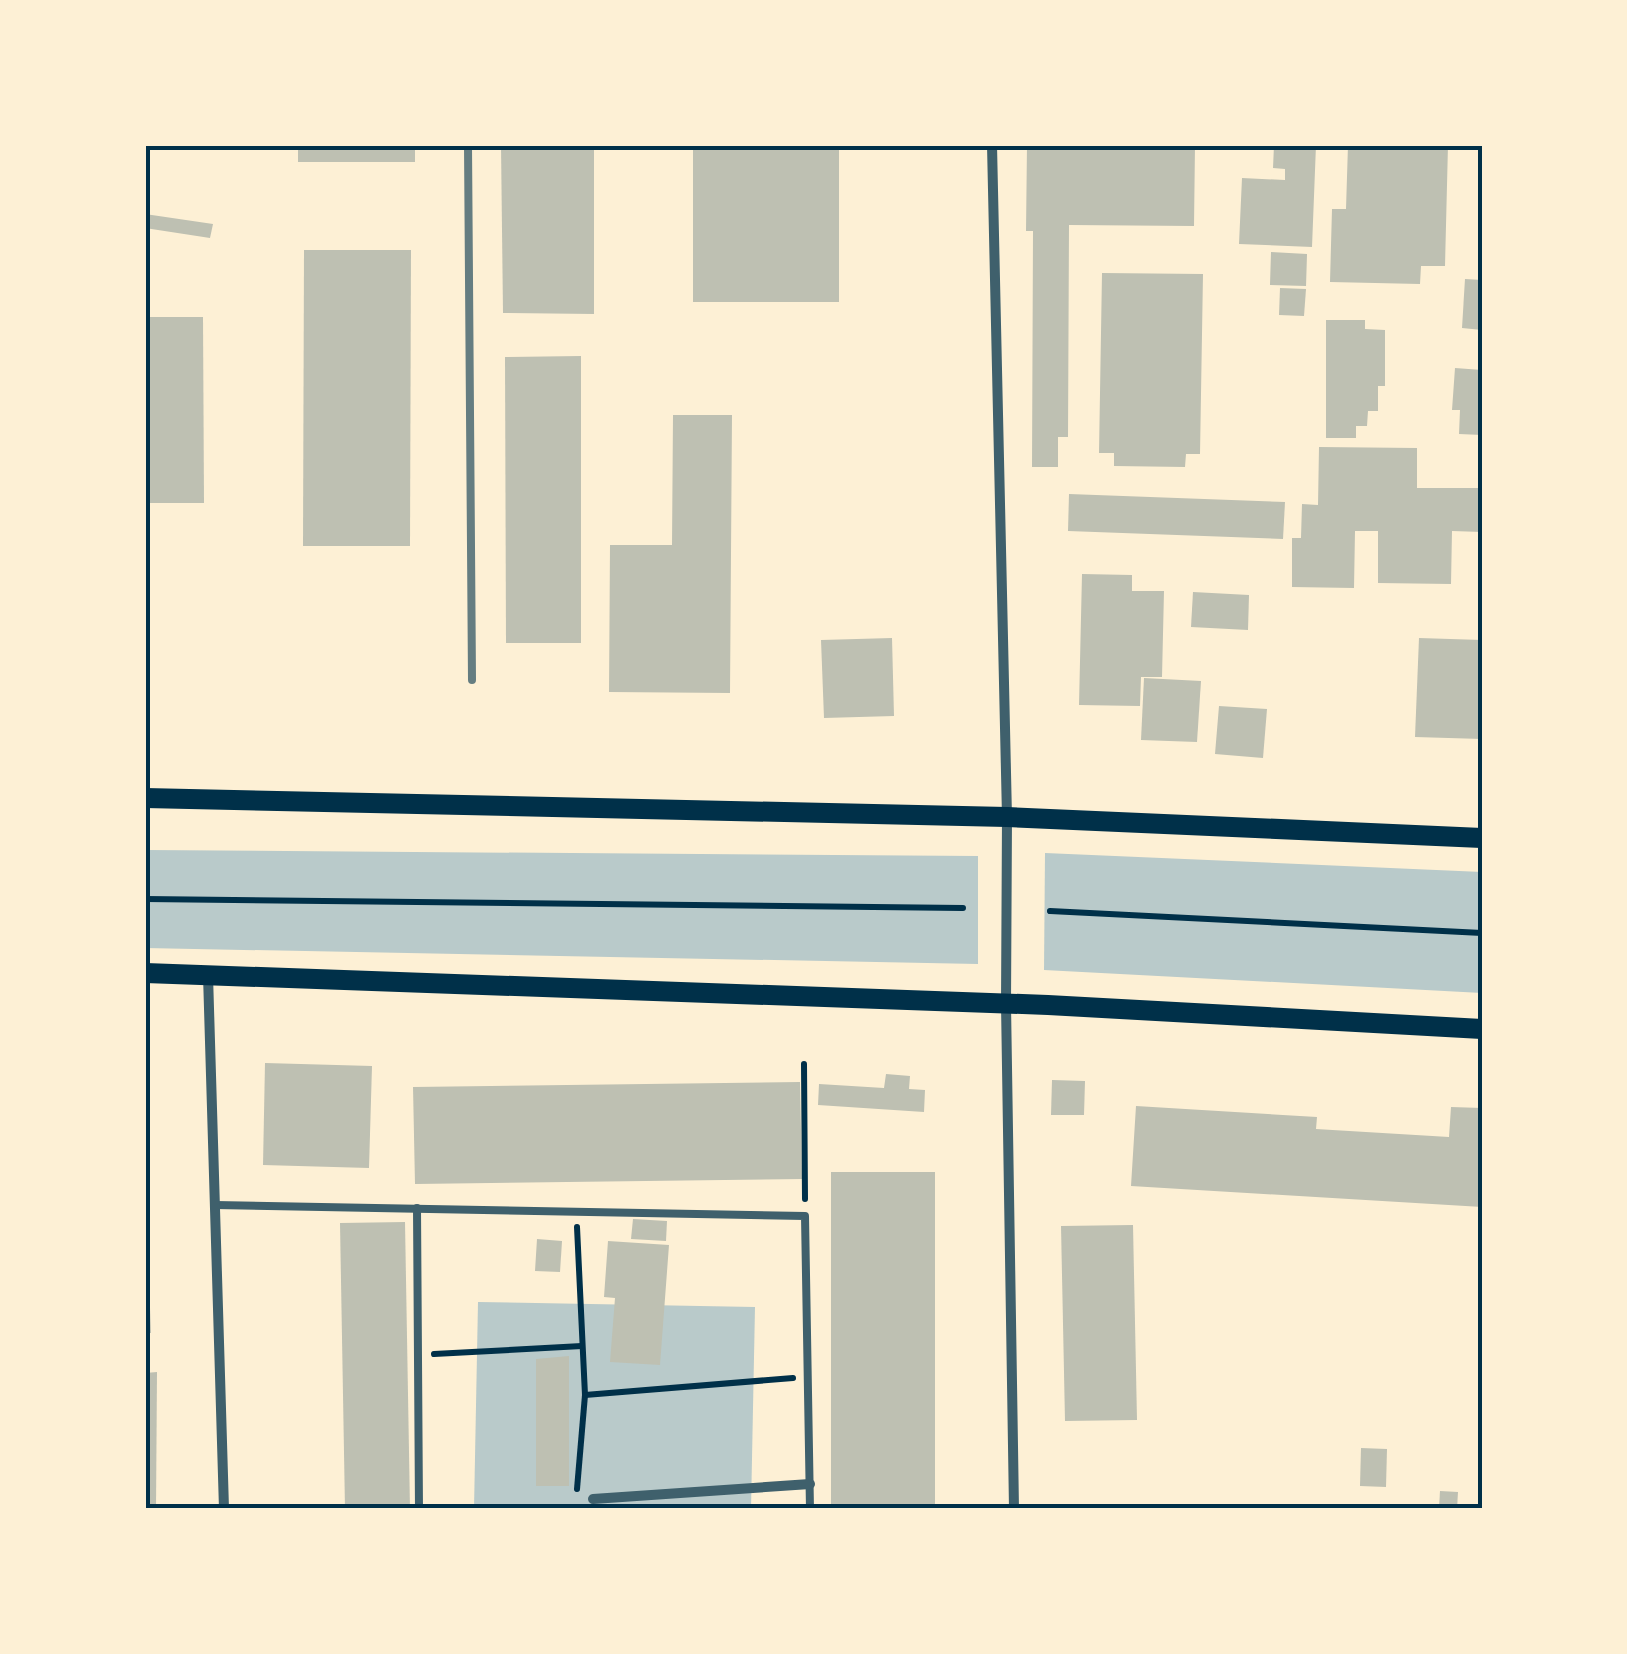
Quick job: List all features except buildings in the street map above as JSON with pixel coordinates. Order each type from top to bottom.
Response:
[{"type":"main road","points":[[145,798],[1006,818],[1482,838]]},
{"type":"main road","points":[[145,973],[1006,1004],[1482,1029]]},
{"type":"street","points":[[992,145],[1006,818],[1014,1509]]},
{"type":"street","points":[[208,974],[224,1509]]},
{"type":"street","points":[[592,1499],[810,1484]]},
{"type":"lane","points":[[215,1205],[805,1216],[810,1509]]},
{"type":"lane","points":[[417,1208],[419,1509]]},
{"type":"path","points":[[145,898],[963,908]]},
{"type":"path","points":[[1050,911],[1482,932]]},
{"type":"path","points":[[804,1064],[805,1216]]},
{"type":"path","points":[[576,1211],[584,1396],[577,1490]]},
{"type":"path","points":[[418,1354],[582,1346]]},
{"type":"path","points":[[584,1396],[808,1376]]},
{"type":"shaded area","points":[[145,850],[978,856],[978,964],[145,948]]},
{"type":"shaded area","points":[[1045,853],[1482,872],[1482,993],[1044,970]]},
{"type":"shaded area","points":[[478,1302],[755,1307],[751,1509],[474,1509]]},
{"type":"railway","points":[[468,145],[472,680]]}]
